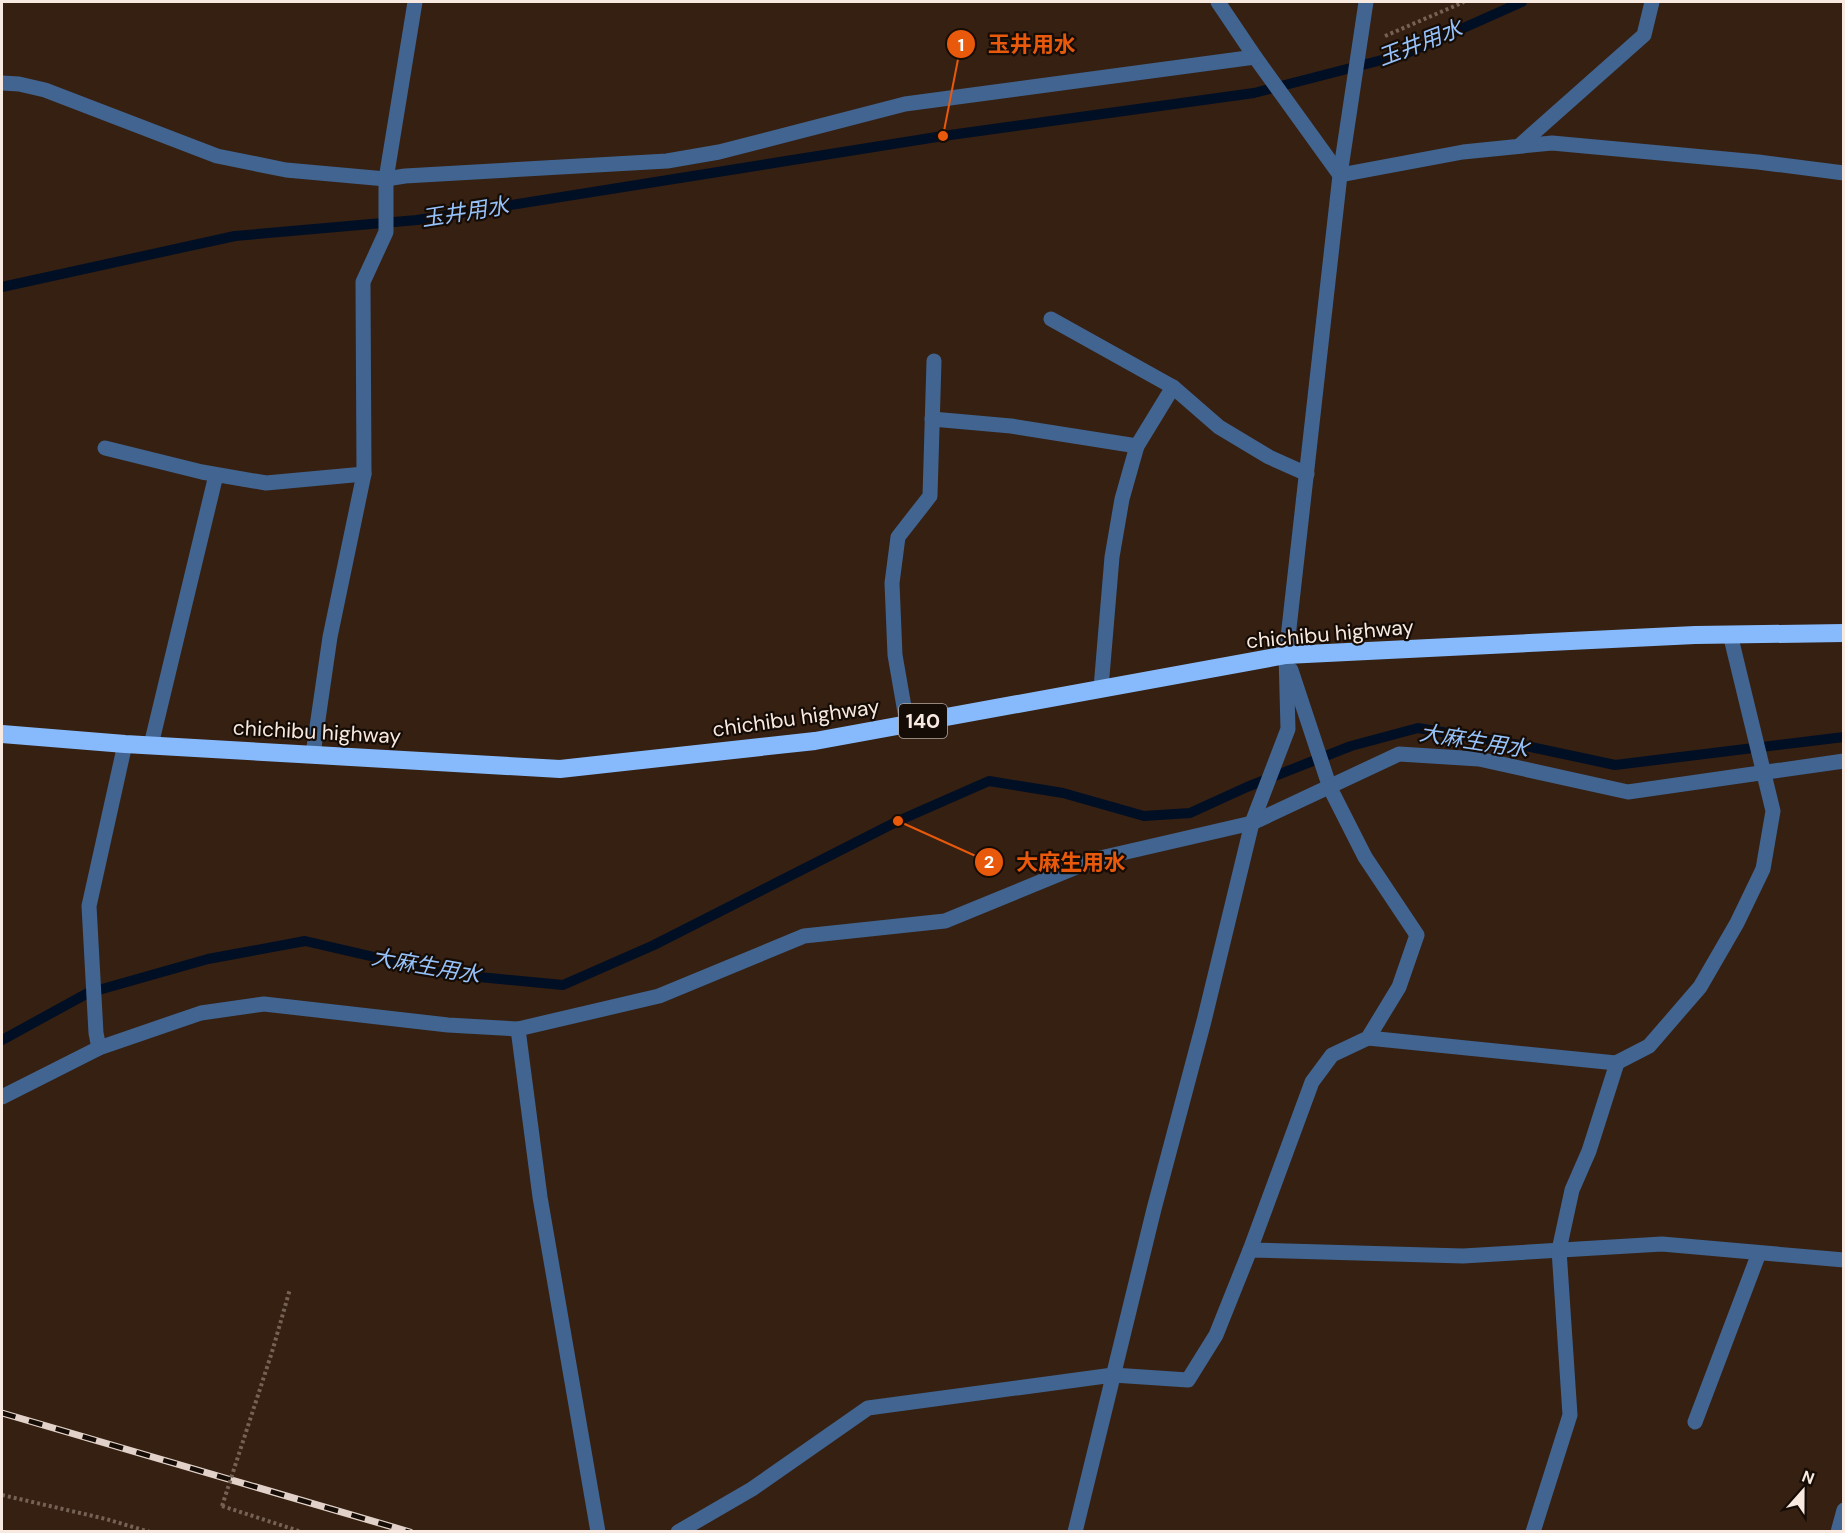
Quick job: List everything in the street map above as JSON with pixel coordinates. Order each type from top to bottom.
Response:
[{"type":"highway","name":"chichibu highway","points":[[2,734],[125,744],[560,769],[816,741],[1286,655],[1730,634],[1844,633]]},
{"type":"street","points":[[314,754],[330,637],[364,474],[363,282],[386,232],[386,179],[415,2]]},
{"type":"street","points":[[1218,2],[1340,175]]},
{"type":"street","points":[[1075,1532],[1252,823],[1288,729],[1286,655],[1340,175],[1366,2]]},
{"type":"street","points":[[1519,146],[1644,35],[1652,2]]},
{"type":"street","points":[[2,84],[19,84],[45,90],[217,156],[286,170],[386,179],[417,175],[667,161],[719,152],[905,104],[1259,63]]},
{"type":"street","points":[[1340,175],[1463,152],[1552,143],[1758,162],[1844,173]]},
{"type":"street","points":[[1051,319],[1173,387],[1219,427],[1269,457],[1307,474]]},
{"type":"street","points":[[908,724],[895,655],[892,583],[898,537],[930,496],[933,361]]},
{"type":"street","points":[[1101,688],[1112,557],[1122,499],[1137,446],[1173,387]]},
{"type":"street","points":[[932,419],[1011,426],[1137,446]]},
{"type":"street","points":[[105,448],[216,475],[266,483],[364,474]]},
{"type":"street","points":[[151,745],[216,475]]},
{"type":"street","points":[[678,1532],[752,1489],[868,1408],[1113,1375],[1188,1380],[1216,1335],[1312,1082],[1332,1055],[1368,1038],[1617,1063],[1649,1046],[1701,987],[1737,923],[1763,869],[1773,811],[1730,634]]},
{"type":"street","points":[[1286,655],[1330,788],[1365,857],[1417,935],[1399,987],[1368,1038]]},
{"type":"street","points":[[99,1048],[96,1033],[89,906],[125,744]]},
{"type":"street","points":[[2,1097],[99,1048],[201,1013],[264,1004],[336,1010],[448,1025],[518,1029],[659,996],[804,936],[945,921],[1096,859],[1252,823],[1399,754],[1479,759],[1628,792],[1844,761]]},
{"type":"street","points":[[518,1029],[540,1197],[598,1532]]},
{"type":"street","points":[[1533,1532],[1570,1415],[1559,1250],[1572,1190],[1589,1151],[1617,1063]]},
{"type":"street","points":[[1250,1250],[1463,1256],[1662,1244],[1844,1260]]},
{"type":"street","points":[[1695,1422],[1759,1253]]},
{"type":"street","points":[[1838,1532],[1844,1510]]},
{"type":"path","points":[[1358,48],[1464,2]]},
{"type":"path","points":[[290,1289],[222,1506],[303,1532]]},
{"type":"path","points":[[2,1495],[106,1519],[150,1532]]},
{"type":"waterway","name":"玉井用水","points":[[2,287],[235,236],[417,220],[943,136],[1254,93],[1405,54],[1522,2]]},
{"type":"waterway","name":"大麻生用水","points":[[2,1040],[88,993],[208,959],[305,941],[448,974],[563,985],[654,945],[898,821],[989,781],[1063,793],[1144,816],[1190,813],[1247,787],[1351,746],[1418,728],[1526,746],[1615,765],[1844,737]]},
{"type":"railway","points":[[2,1413],[410,1532]]},
{"type":"place","name":"玉井用水","points":[[943,136]]},
{"type":"place","name":"大麻生用水","points":[[898,821]]}]
